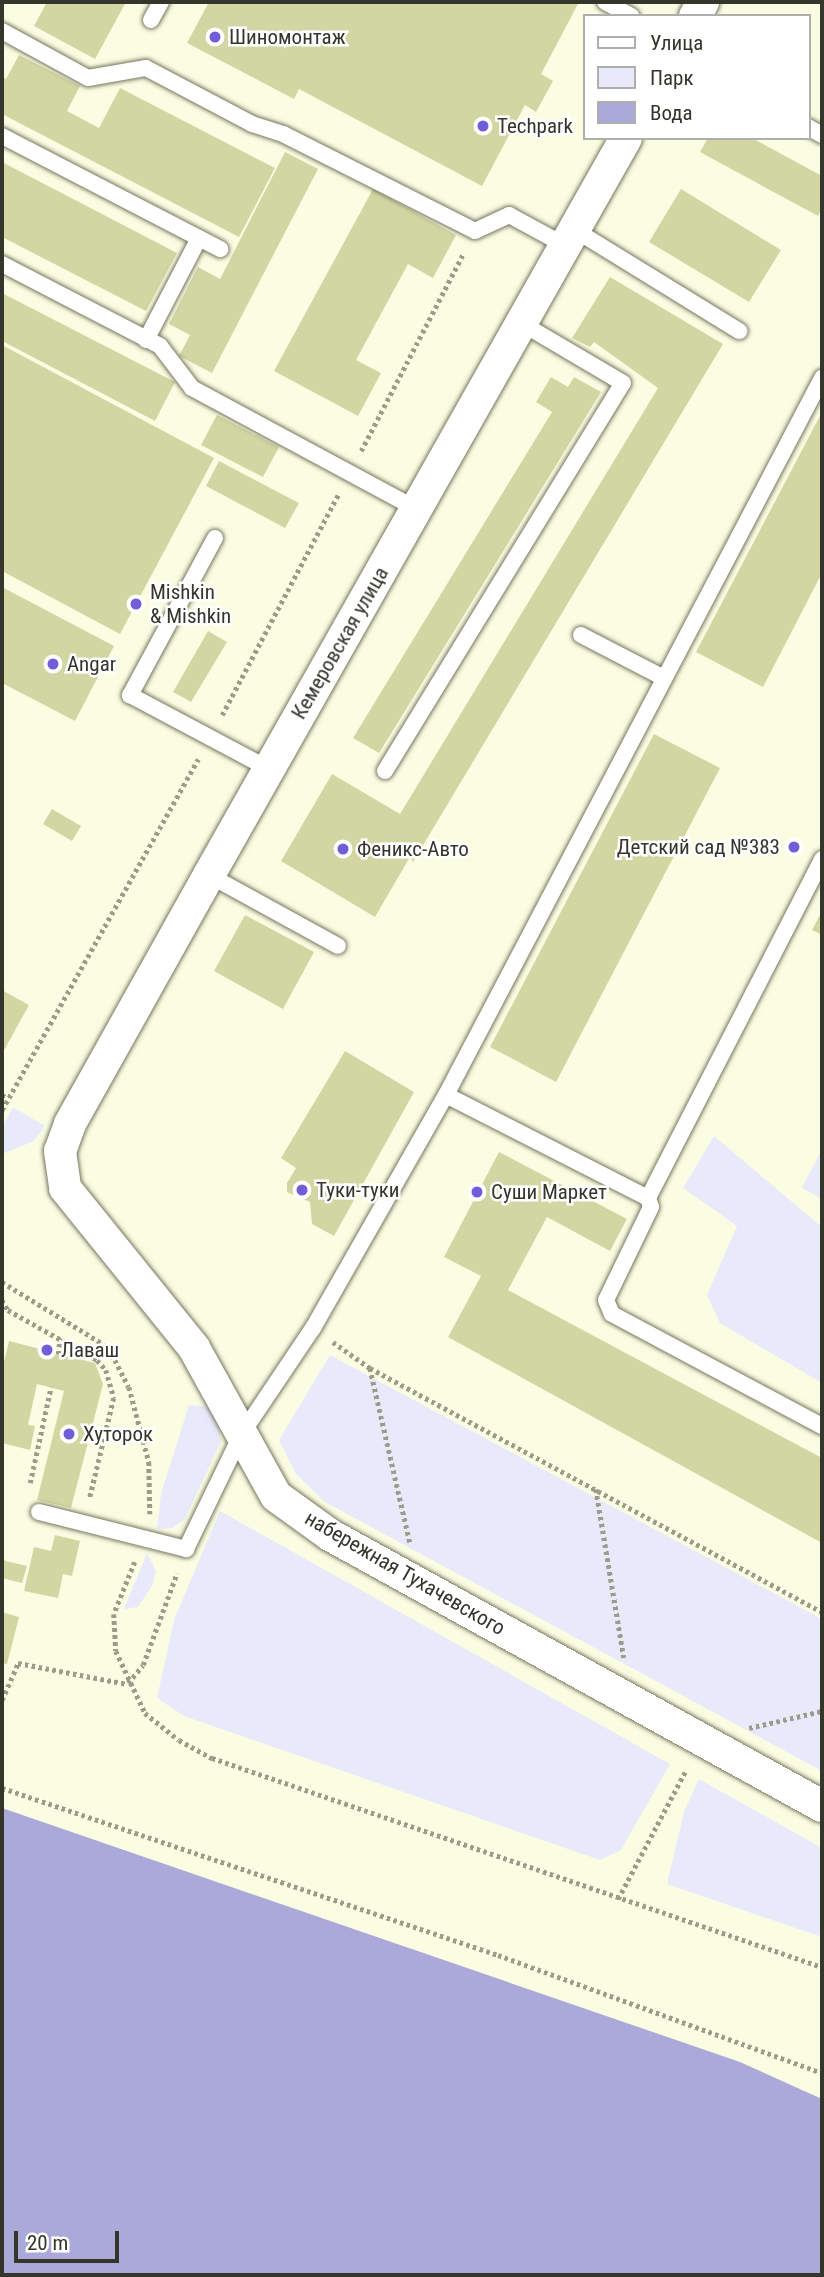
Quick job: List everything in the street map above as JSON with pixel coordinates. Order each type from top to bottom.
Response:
[{"type":"street","name":"Кемеровская улица","points":[[60,1151],[70,1124],[209,875],[625,140]]},
{"type":"street","name":"набережная Тухачевского","points":[[60,1151],[65,1188],[194,1348],[276,1496],[330,1535],[822,1806]]},
{"type":"lane","points":[[151,20],[160,2]]},
{"type":"lane","points":[[605,2],[627,14]]},
{"type":"lane","points":[[2,31],[88,78],[146,68],[252,124],[283,134],[475,231],[509,215],[570,238],[739,331]]},
{"type":"lane","points":[[2,136],[220,249]]},
{"type":"lane","points":[[146,340],[199,238]]},
{"type":"lane","points":[[2,264],[160,346],[192,388],[416,509]]},
{"type":"lane","points":[[385,771],[623,383],[521,323]]},
{"type":"lane","points":[[39,1512],[186,1549],[241,1435],[313,1328],[446,1095],[662,677],[822,378]]},
{"type":"lane","points":[[215,538],[130,695],[269,769]]},
{"type":"lane","points":[[581,635],[662,677]]},
{"type":"lane","points":[[648,1198],[822,859]]},
{"type":"lane","points":[[209,875],[338,946]]},
{"type":"lane","points":[[446,1095],[648,1198],[651,1207],[606,1300],[612,1314],[822,1426]]},
{"type":"path","points":[[2,1110],[210,737],[475,231]]},
{"type":"path","points":[[2,1095],[8,1098]]},
{"type":"path","points":[[2,1282],[103,1344],[129,1387],[149,1462],[152,1499],[146,1538],[114,1614],[116,1651],[128,1684],[145,1713],[212,1758],[822,1967]]},
{"type":"path","points":[[2,1300],[9,1310],[97,1360],[106,1370],[114,1398],[88,1496],[97,1503]]},
{"type":"path","points":[[313,1328],[370,1368],[822,1612]]},
{"type":"path","points":[[58,1354],[60,1338]]},
{"type":"path","points":[[370,1368],[419,1584]]},
{"type":"path","points":[[30,1483],[51,1387]]},
{"type":"path","points":[[596,1489],[632,1700]]},
{"type":"path","points":[[128,1684],[143,1665],[186,1549]]},
{"type":"path","points":[[2,1700],[18,1663],[128,1684]]},
{"type":"path","points":[[703,1739],[822,1711]]},
{"type":"path","points":[[618,1899],[685,1771]]},
{"type":"path","points":[[2,1788],[498,1955],[822,2073]]},
{"type":"green space","points":[[13,1107],[45,1126],[34,1141],[2,1154],[2,1127]]},
{"type":"green space","points":[[714,1136],[822,1227],[822,1383],[720,1323],[707,1295],[737,1226],[683,1188]]},
{"type":"green space","points":[[822,1149],[822,1199],[802,1188]]},
{"type":"green space","points":[[330,1355],[822,1619],[822,1771],[325,1502],[296,1474],[279,1440]]},
{"type":"green space","points":[[189,1405],[214,1407],[221,1441],[185,1519],[172,1528],[157,1529],[161,1494]]},
{"type":"green space","points":[[220,1511],[670,1764],[621,1850],[600,1860],[184,1716],[157,1698],[174,1620]]},
{"type":"green space","points":[[147,1553],[156,1571],[152,1586],[138,1607],[124,1609]]},
{"type":"green space","points":[[699,1779],[822,1848],[822,1937],[667,1884],[684,1812]]},
{"type":"water","points":[[2,1808],[740,2062],[822,2099],[822,2275],[2,2275]]},
{"type":"building","points":[[47,2],[126,2],[95,59],[34,26]]},
{"type":"building","points":[[209,2],[579,2],[541,74],[553,81],[536,112],[525,105],[482,186],[299,89],[294,99],[187,43]]},
{"type":"building","points":[[19,55],[80,86],[67,111],[99,128],[120,88],[275,168],[239,237],[2,114],[2,77],[6,79]]},
{"type":"building","points":[[707,140],[756,140],[822,176],[822,208],[818,216],[700,152]]},
{"type":"building","points":[[285,152],[318,169],[212,373],[179,356],[190,335],[169,324],[198,267],[220,279]]},
{"type":"building","points":[[2,162],[177,253],[146,311],[2,237]]},
{"type":"building","points":[[373,189],[456,235],[433,278],[408,264],[356,360],[381,373],[358,416],[274,371]]},
{"type":"building","points":[[681,189],[781,250],[749,302],[649,242]]},
{"type":"building","points":[[610,277],[723,344],[413,862],[410,857],[375,917],[281,861],[332,774],[400,814],[658,388],[594,342],[590,347],[572,338]]},
{"type":"building","points":[[2,293],[175,382],[155,421],[2,341]]},
{"type":"building","points":[[2,345],[214,458],[120,634],[2,571]]},
{"type":"building","points":[[551,377],[568,387],[574,377],[601,392],[379,753],[353,738],[552,412],[536,402]]},
{"type":"building","points":[[822,412],[822,573],[763,687],[696,652]]},
{"type":"building","points":[[217,415],[279,447],[263,477],[201,445]]},
{"type":"building","points":[[219,461],[299,503],[285,528],[206,486]]},
{"type":"building","name":"Angar","points":[[2,587],[114,646],[75,721],[2,683]]},
{"type":"building","points":[[208,631],[227,642],[191,702],[173,692]]},
{"type":"building","points":[[654,734],[720,768],[556,1082],[490,1047]]},
{"type":"building","points":[[52,809],[81,826],[72,841],[43,824]]},
{"type":"building","points":[[822,911],[822,935],[812,930]]},
{"type":"building","points":[[245,915],[314,952],[283,1009],[214,971]]},
{"type":"building","points":[[2,990],[29,1005],[2,1054]]},
{"type":"building","points":[[345,1051],[414,1092],[334,1236],[312,1224],[310,1202],[287,1192],[287,1183],[296,1168],[281,1158]]},
{"type":"building","points":[[499,1152],[627,1219],[610,1251],[547,1217],[508,1290],[822,1458],[822,1543],[448,1337],[481,1276],[444,1257]]},
{"type":"building","points":[[9,1341],[95,1363],[103,1384],[71,1508],[37,1500],[64,1391],[37,1384],[28,1425],[35,1426],[30,1450],[2,1443],[2,1370]]},
{"type":"building","points":[[55,1535],[80,1541],[72,1576],[63,1574],[58,1598],[24,1591],[34,1547],[51,1551]]},
{"type":"building","points":[[2,1560],[27,1566],[22,1583],[2,1578]]},
{"type":"building","points":[[2,1612],[19,1617],[7,1664],[2,1663]]},
{"type":"place","name":"Шиномонтаж","points":[[215,37]]},
{"type":"place","name":"Techpark","points":[[483,126]]},
{"type":"place","name":"Mishkin & Mishkin","points":[[136,604]]},
{"type":"place","name":"Angar","points":[[53,664]]},
{"type":"place","name":"Детский сад №383","points":[[794,847]]},
{"type":"place","name":"Феникс-Авто","points":[[343,849]]},
{"type":"place","name":"Туки-туки","points":[[302,1190]]},
{"type":"place","name":"Суши Маркет","points":[[477,1192]]},
{"type":"place","name":"Лаваш","points":[[47,1350]]},
{"type":"place","name":"Хуторок","points":[[69,1434]]}]
